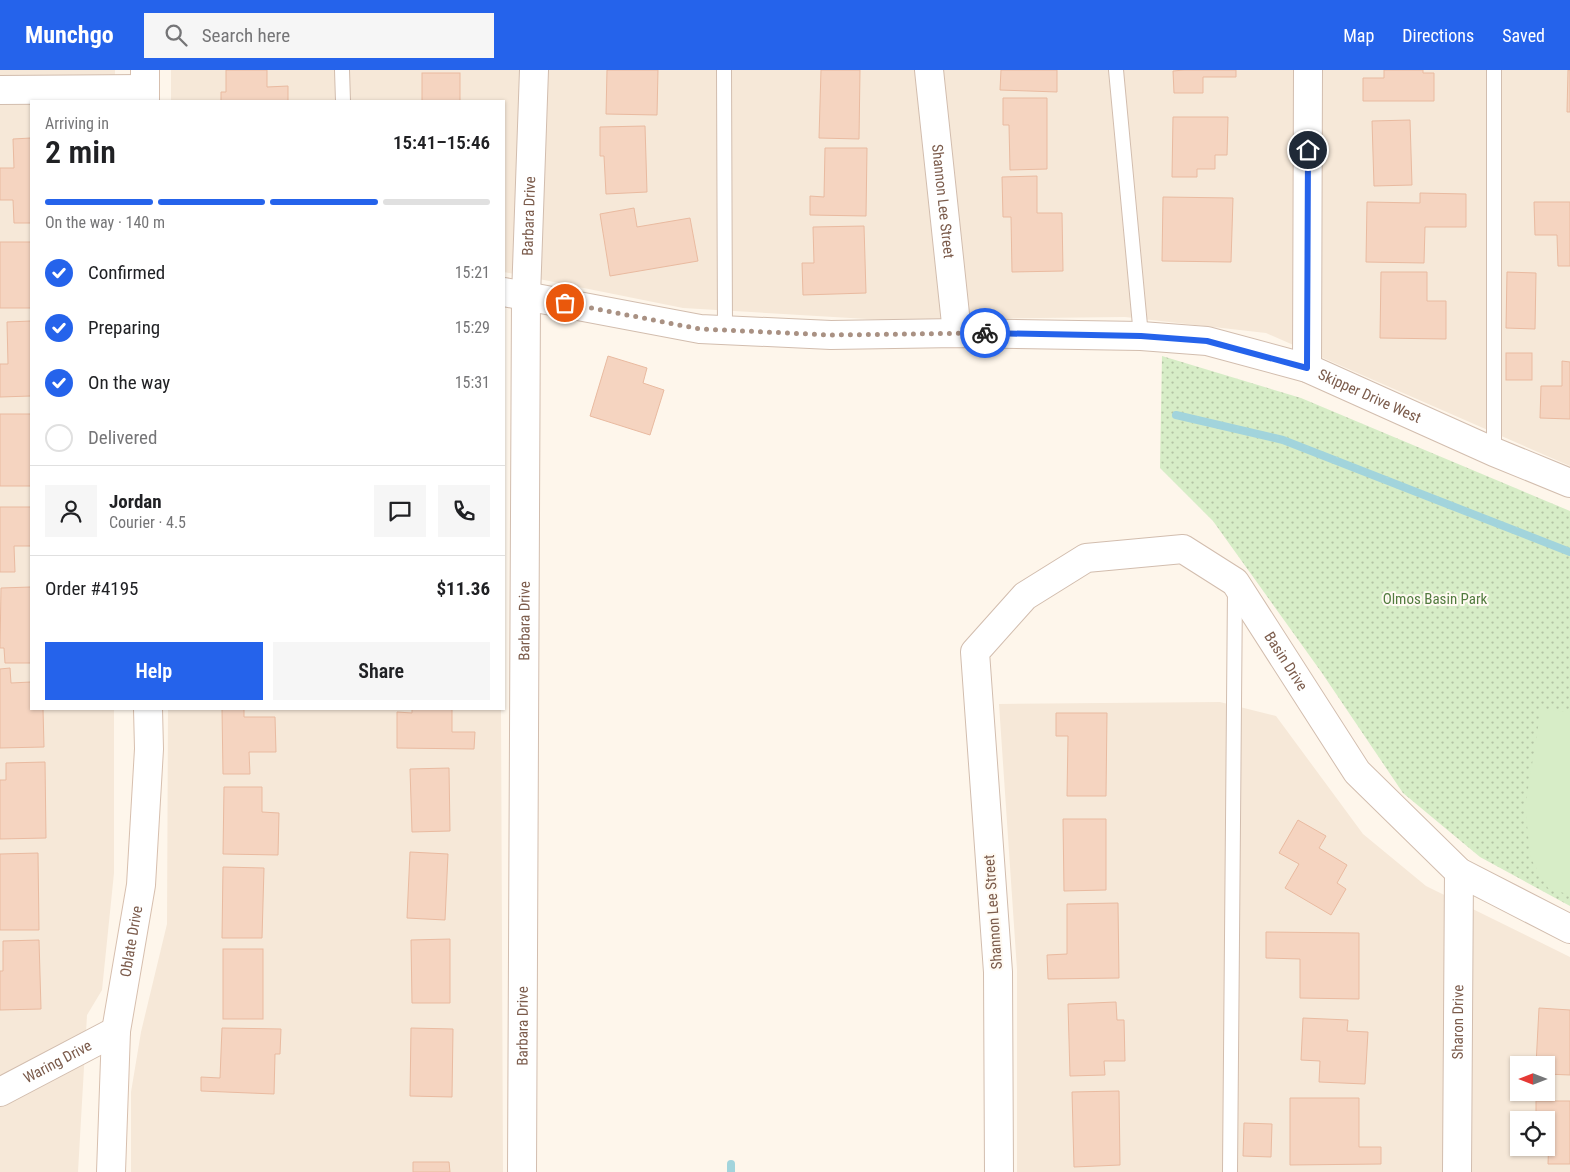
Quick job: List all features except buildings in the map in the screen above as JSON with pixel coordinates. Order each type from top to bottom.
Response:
[{"type":"street","name":"Barbara Drive","points":[[522,1172],[515,294],[534,70]]},
{"type":"street","name":"Shannon Lee Street","points":[[929,70],[957,333]]},
{"type":"street","points":[[1307,368],[1308,70]]},
{"type":"street","points":[[0,90],[145,87]]},
{"type":"street","name":"Skipper Drive West","points":[[515,294],[700,329],[831,335],[957,333],[1141,336],[1207,341],[1307,368],[1494,452],[1570,483]]},
{"type":"street","name":"Basin Drive","points":[[975,652],[1025,596],[1086,558],[1183,549],[1235,582],[1357,772],[1459,872],[1570,929]]},
{"type":"street","name":"Shannon Lee Street","points":[[975,652],[998,972],[999,1172]]},
{"type":"street","name":"Oblate Drive","points":[[111,1172],[116,1031],[141,885],[149,749],[148,710]]},
{"type":"street","name":"Sharon Drive","points":[[1457,1172],[1459,872]]},
{"type":"street","name":"Waring Drive","points":[[0,1092],[116,1031]]},
{"type":"lane","points":[[342,70],[343,100]]},
{"type":"lane","points":[[724,70],[725,330]]},
{"type":"lane","points":[[1116,70],[1141,336]]},
{"type":"lane","points":[[1494,70],[1494,452]]},
{"type":"lane","points":[[1230,1172],[1235,582]]},
{"type":"shaded area","points":[[0,70],[115,70],[115,100],[30,100],[30,710],[114,710],[114,873],[102,990],[87,1015],[78,1172],[0,1172]]},
{"type":"shaded area","points":[[171,70],[1570,70],[1570,466],[1266,333],[1125,317],[884,320],[683,308],[505,272],[505,100],[171,100]]},
{"type":"shaded area","points":[[1220,702],[1276,716],[1363,834],[1426,886],[1570,957],[1570,1172],[1017,1172],[1017,970],[999,704]]},
{"type":"shaded area","points":[[168,710],[501,710],[503,1172],[131,1172],[131,1092],[141,1032],[167,924]]},
{"type":"green space","name":"Olmos Basin Park","points":[[1162,356],[1301,398],[1570,511],[1570,906],[1480,857],[1403,793],[1322,673],[1213,521],[1160,468]]},
{"type":"green space","points":[[1541,709],[1570,712],[1570,895],[1548,888],[1531,859],[1525,808]]},
{"type":"waterway","points":[[1176,415],[1283,440],[1570,552]]},
{"type":"waterway","points":[[731,1164],[731,1172]]},
{"type":"way so far","points":[[565,303],[700,329],[831,335],[985,333]]},
{"type":"route","points":[[985,333],[1141,336],[1207,341],[1307,368],[1308,150]]}]
